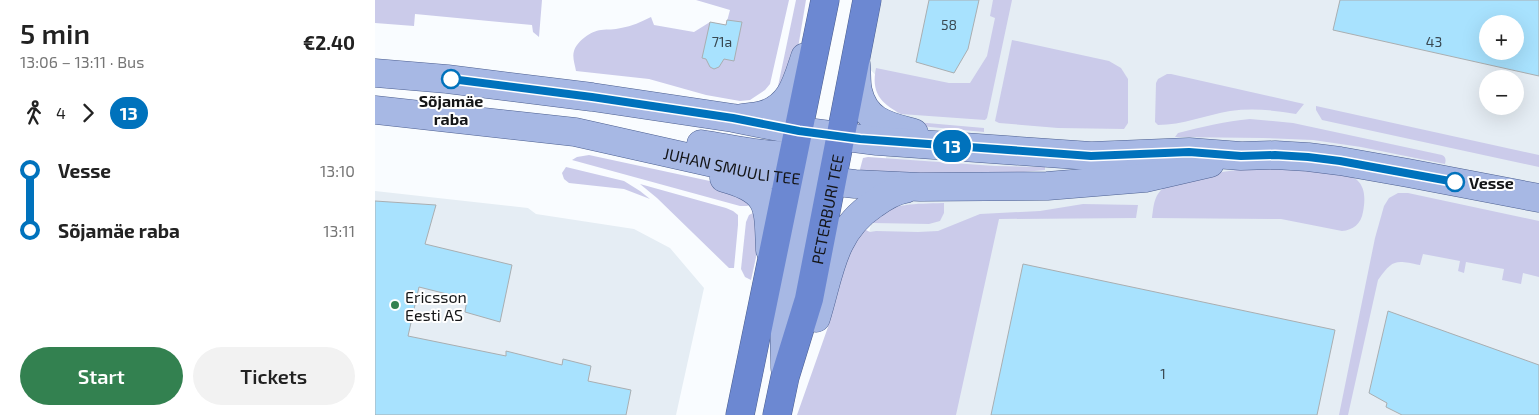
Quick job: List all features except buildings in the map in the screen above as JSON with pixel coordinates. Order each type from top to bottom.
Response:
[{"type":"highway","name":"PETERBURI TEE","points":[[740,415],[771,268],[806,163],[841,137],[867,0]]},
{"type":"highway","name":"PETERBURI TEE","points":[[777,415],[785,377],[809,299],[806,163],[825,1]]},
{"type":"main road","points":[[375,73],[447,79],[592,97],[733,118],[763,115],[772,111],[789,96],[800,74],[825,1]]},
{"type":"main road","points":[[856,58],[858,91],[872,117],[889,126],[961,146]]},
{"type":"main road","points":[[375,110],[575,132],[672,140],[775,154],[806,163],[855,184],[987,188],[1047,186],[1145,178],[1241,156]]},
{"type":"main road","points":[[733,118],[806,163]]},
{"type":"main road","points":[[575,132],[628,153],[670,166],[710,174],[747,185],[757,192],[764,201],[768,214],[771,268]]},
{"type":"main road","points":[[806,163],[841,137],[1091,156],[1189,152],[1241,156],[1283,156],[1340,161],[1539,198]]},
{"type":"main road","points":[[785,377],[813,326],[834,256],[849,226],[868,207],[895,190],[920,187]]},
{"type":"shaded area","points":[[375,0],[542,0],[539,37],[533,32],[532,25],[415,14],[414,26],[375,23]]},
{"type":"shaded area","points":[[696,0],[789,0],[770,84],[765,90],[750,100],[740,101],[706,95],[649,79],[576,71],[574,51],[585,37],[593,32],[625,27],[651,17],[654,25],[694,32],[710,22],[726,25],[730,10]]},
{"type":"shaded area","points":[[796,0],[806,0],[797,54],[777,91]]},
{"type":"shaded area","points":[[882,0],[1539,0],[1539,415],[828,415],[899,100],[867,66]]},
{"type":"shaded area","points":[[993,0],[1012,0],[987,118],[985,120],[901,114],[883,101],[876,90],[876,68],[949,83],[970,83],[987,56],[995,18],[990,16]]},
{"type":"shaded area","points":[[1012,40],[1109,61],[1121,68],[1128,79],[1128,123],[1124,129],[1058,128],[999,123],[995,121]]},
{"type":"shaded area","points":[[1167,74],[1304,104],[1296,114],[1279,111],[1238,110],[1158,125],[1155,122],[1156,83],[1158,79]]},
{"type":"shaded area","points":[[1316,106],[1539,155],[1539,167],[1322,120],[1316,110]]},
{"type":"shaded area","points":[[1250,119],[1293,123],[1442,155],[1445,159],[1445,164],[1361,147],[1313,140],[1175,137],[1178,133]]},
{"type":"shaded area","points":[[904,121],[984,128],[984,132],[909,125]]},
{"type":"shaded area","points":[[589,155],[733,186],[756,202],[747,206],[740,206],[572,160]]},
{"type":"shaded area","points":[[863,158],[995,166],[1045,167],[1045,170],[968,177],[862,175],[860,169]]},
{"type":"shaded area","points":[[566,167],[624,181],[650,199],[624,189],[569,183],[564,179],[562,173]]},
{"type":"shaded area","points":[[1258,167],[1310,169],[1350,176],[1360,183],[1364,195],[1363,212],[1360,220],[1353,228],[1342,231],[1281,219],[1152,218],[1157,196],[1167,186],[1215,173]]},
{"type":"shaded area","points":[[640,184],[726,208],[738,215],[734,268],[729,268]]},
{"type":"shaded area","points":[[375,191],[528,208],[536,214],[634,229],[670,248],[704,288],[676,415],[375,415]]},
{"type":"shaded area","points":[[1398,193],[1408,193],[1539,221],[1539,277],[1523,273],[1521,284],[1502,280],[1504,269],[1466,262],[1464,273],[1458,271],[1460,261],[1423,254],[1420,265],[1400,262],[1391,265],[1378,280],[1348,415],[1339,415],[1375,238],[1384,206],[1389,198]]},
{"type":"shaded area","points":[[944,203],[944,213],[940,221],[929,224],[873,223],[868,217],[897,207],[914,204]]},
{"type":"shaded area","points":[[1083,204],[1138,205],[1136,218],[999,219],[956,415],[797,415],[828,327],[840,277],[850,250],[864,229],[870,232],[938,231],[980,214],[1040,211]]},
{"type":"shaded area","points":[[759,210],[758,248],[751,280],[745,277],[741,269],[746,222],[749,215]]},
{"type":"bus line","name":"13","points":[[451,79],[592,97],[733,118],[799,131],[877,141],[1091,156],[1189,152],[1241,156],[1275,155],[1308,157],[1455,182]]},
{"type":"place","name":"Sõjamäe raba","points":[[451,79]]},
{"type":"place","name":"Vesse","points":[[1455,182]]},
{"type":"place","name":"Ericsson Eesti AS","points":[[395,305]]}]
